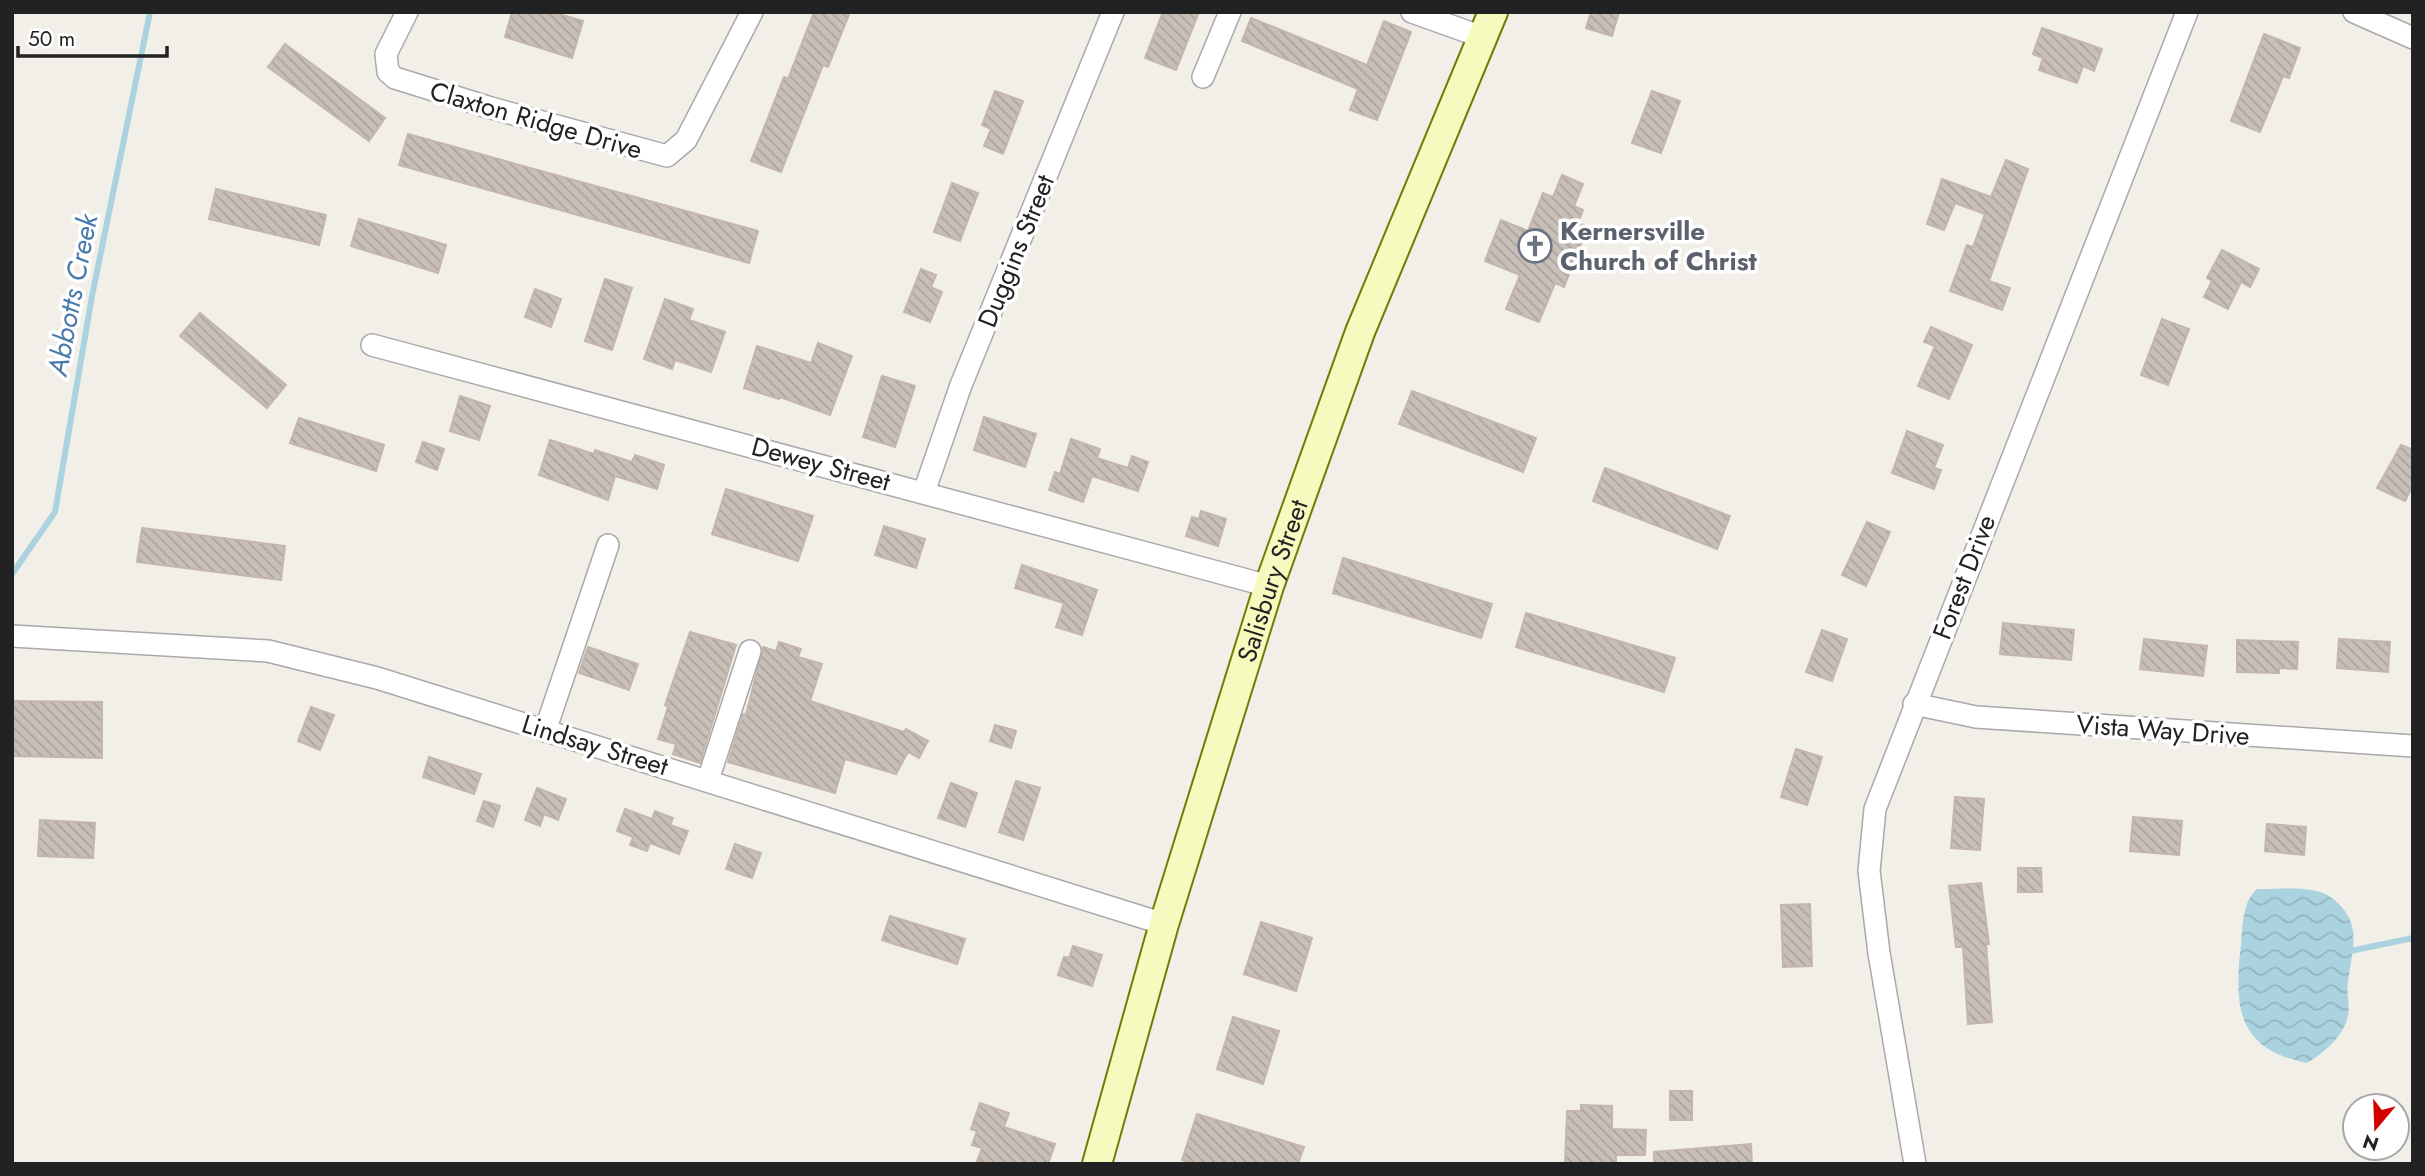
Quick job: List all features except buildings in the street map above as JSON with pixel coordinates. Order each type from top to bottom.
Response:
[{"type":"main road","name":"Salisbury Street","points":[[1097,1164],[1164,924],[1269,586],[1360,331],[1488,25]]},
{"type":"street","name":"Claxton Ridge Drive","points":[[407,12],[386,54],[388,72],[395,78],[503,112],[667,156],[686,140],[752,12]]},
{"type":"street","name":"Duggins Street","points":[[924,492],[961,385],[1113,12]]},
{"type":"street","points":[[1203,77],[1230,12]]},
{"type":"street","points":[[1412,12],[1488,25]]},
{"type":"street","name":"Forest Drive","points":[[1915,1164],[1879,953],[1869,872],[1875,809],[2187,12]]},
{"type":"street","points":[[2354,12],[2413,38]]},
{"type":"street","name":"Dewey Street","points":[[372,345],[1269,586]]},
{"type":"street","points":[[545,731],[608,545]]},
{"type":"street","name":"Lindsay Street","points":[[12,636],[268,651],[377,678],[1164,924]]},
{"type":"street","points":[[708,780],[750,651]]},
{"type":"street","name":"Vista Way Drive","points":[[1914,704],[1976,717],[2413,746]]},
{"type":"water","points":[[2257,889],[2306,889],[2324,894],[2342,907],[2352,927],[2354,937],[2346,1022],[2333,1043],[2307,1063],[2283,1056],[2253,1036],[2240,1005],[2238,987],[2244,914],[2248,900]]},
{"type":"waterway","name":"Abbotts Creek","points":[[12,574],[55,512],[92,296],[150,12]]},
{"type":"waterway","points":[[2350,951],[2413,938]]},
{"type":"place","name":"Kernersville Church of Christ","points":[[1535,246]]}]
